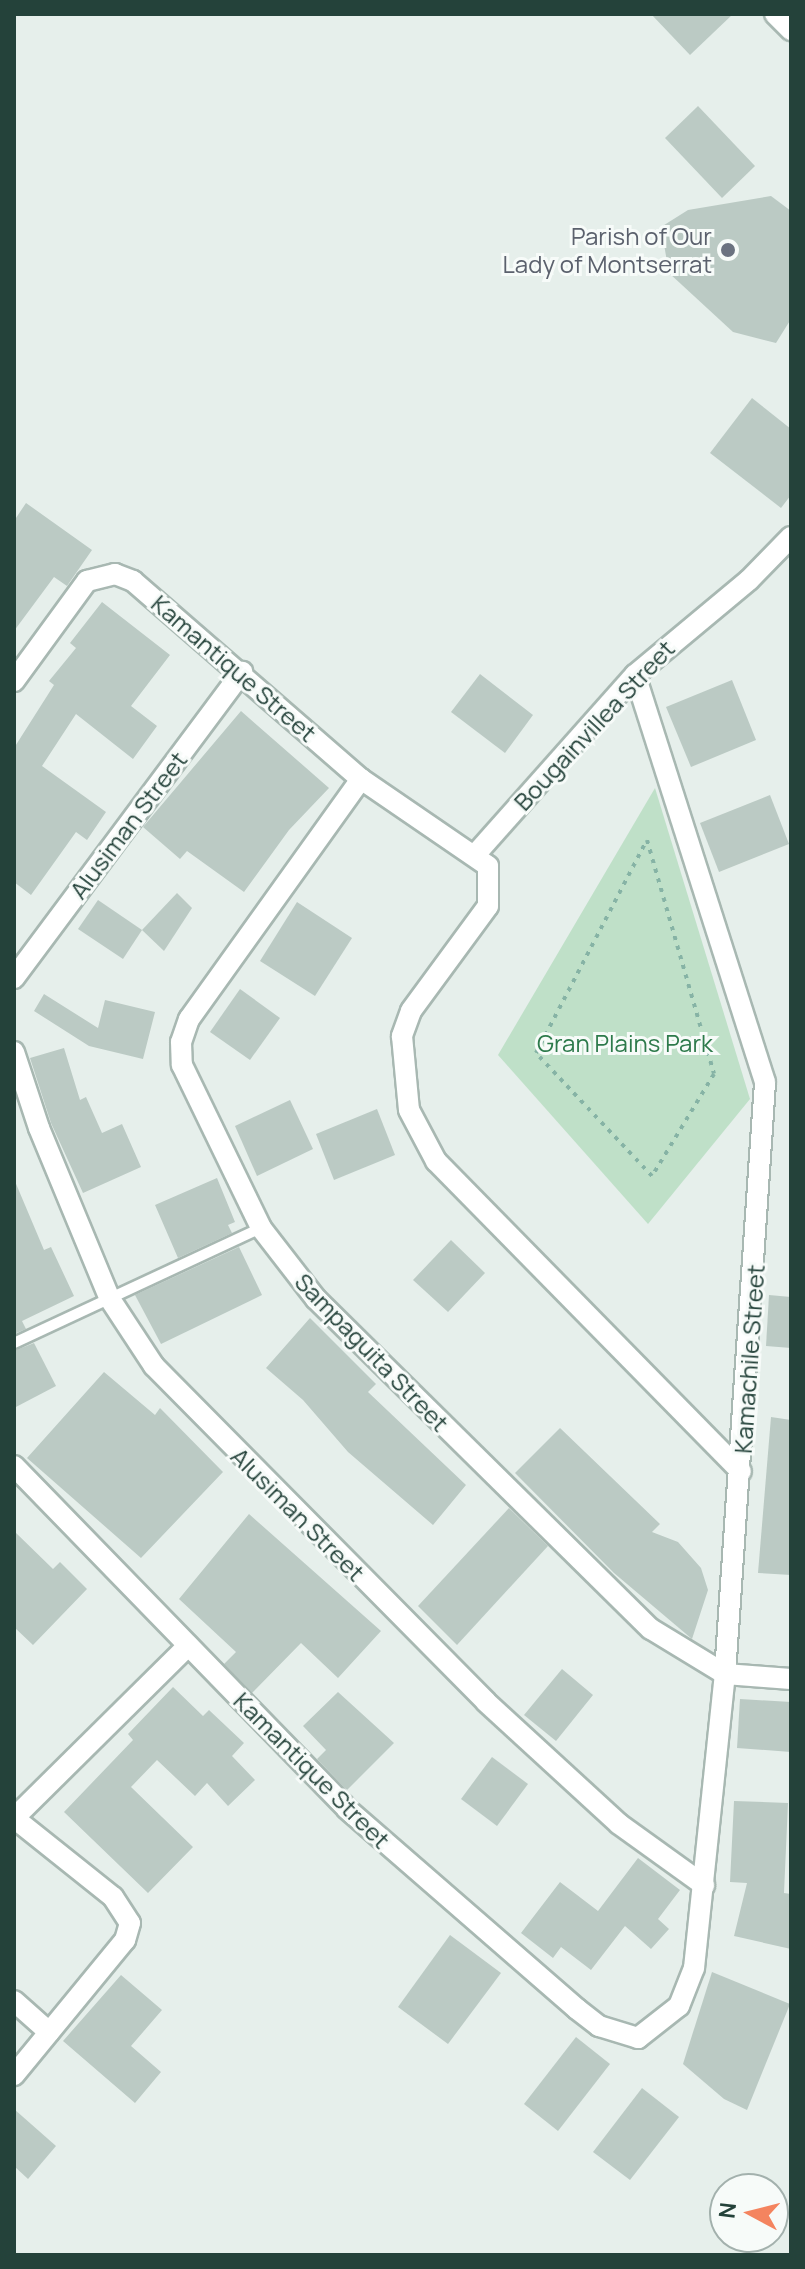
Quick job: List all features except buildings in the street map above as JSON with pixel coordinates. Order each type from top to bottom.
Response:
[{"type":"street","points":[[775,14],[791,30]]},
{"type":"street","name":"Bougainvillea Street","points":[[475,855],[635,675],[749,580],[791,537]]},
{"type":"street","name":"Kamantique Street","points":[[14,681],[87,581],[115,574],[133,581],[242,672],[361,779],[475,855]]},
{"type":"street","name":"Alusiman Street","points":[[14,978],[242,672]]},
{"type":"street","name":"Kamachile Street","points":[[635,675],[765,1082],[725,1674],[694,1968],[679,2006],[638,2038]]},
{"type":"street","name":"Sampaguita Street","points":[[361,779],[189,1019],[181,1042],[182,1065],[261,1228],[316,1299],[566,1549],[651,1629],[725,1674],[791,1679]]},
{"type":"street","points":[[475,855],[488,866],[491,877],[488,906],[411,1011],[402,1036],[409,1110],[436,1161],[741,1471]]},
{"type":"street","name":"Alusiman Street","points":[[14,1052],[39,1128],[110,1299],[177,1394],[486,1702],[619,1824],[704,1885]]},
{"type":"street","name":"Kamantique Street","points":[[14,1466],[347,1809],[466,1916],[599,2026],[638,2038]]},
{"type":"street","points":[[14,2075],[125,1940],[130,1923],[113,1897],[14,1818],[188,1646]]},
{"type":"street","points":[[14,2001],[49,2032]]},
{"type":"lane","points":[[14,1343],[261,1228]]},
{"type":"path","points":[[647,840],[714,1074],[652,1176],[536,1053],[647,840]]},
{"type":"green space","name":"Gran Plains Park","points":[[655,788],[750,1099],[648,1224],[498,1055]]},
{"type":"place","name":"Parish of Our Lady of Montserrat","points":[[728,250]]}]
